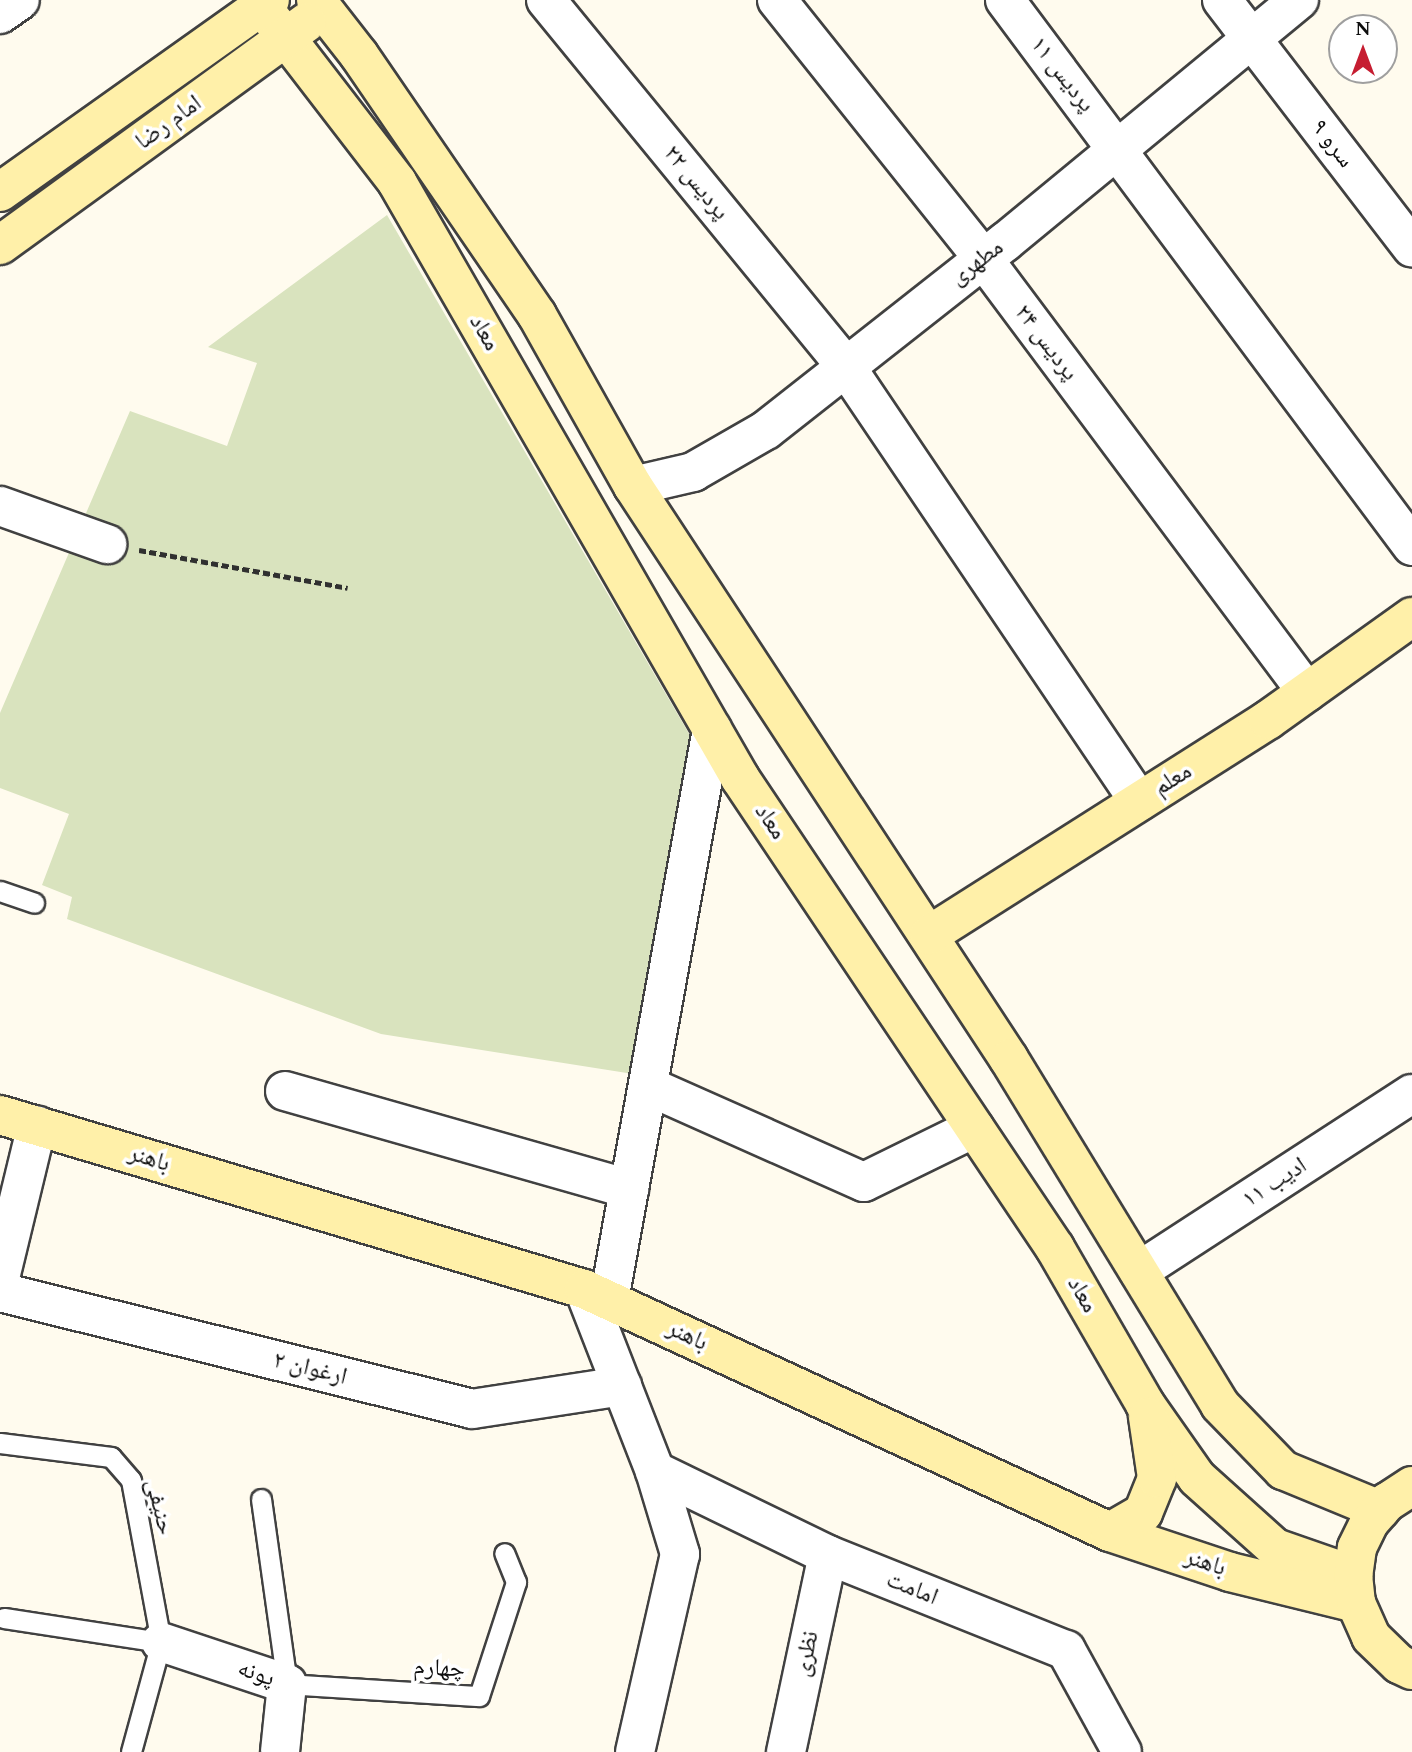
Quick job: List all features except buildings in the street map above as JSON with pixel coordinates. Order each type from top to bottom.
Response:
[{"type":"main road","name":"معاد","points":[[263,2],[397,182],[712,729],[1055,1248],[1145,1404],[1197,1478],[1275,1548],[1354,1589]]},
{"type":"main road","name":"امام رضا","points":[[0,192],[263,2]]},
{"type":"main road","name":"امام رضا","points":[[0,245],[287,37],[326,3]]},
{"type":"main road","points":[[326,3],[537,315],[633,486],[929,934],[1220,1405],[1283,1470],[1380,1510]]},
{"type":"main road","name":"معلم","points":[[929,934],[1408,629]]},
{"type":"main road","name":"باهنر","points":[[0,1115],[597,1295],[1110,1532],[1230,1572],[1354,1589]]},
{"type":"main road","points":[[1110,1532],[1143,1513],[1157,1478],[1145,1404]]},
{"type":"main road","points":[[1408,1675],[1371,1637],[1354,1589],[1357,1548],[1380,1510],[1412,1486]]},
{"type":"street","points":[[0,14],[20,0]]},
{"type":"street","name":"پردیس ۲۲","points":[[546,0],[846,367],[1139,801]]},
{"type":"street","name":"پردیس ۲۴","points":[[777,0],[982,257],[1307,692]]},
{"type":"street","name":"پردیس ۱۱","points":[[1004,0],[1120,149],[1412,546]]},
{"type":"street","name":"سرو ۹","points":[[1222,0],[1412,248]]},
{"type":"street","name":"مطهری","points":[[633,486],[693,472],[766,430],[1120,149],[1300,0]]},
{"type":"street","points":[[0,506],[107,544]]},
{"type":"street","points":[[635,1752],[680,1554],[655,1471],[622,1386],[597,1295],[629,1189],[712,729]]},
{"type":"street","points":[[648,1086],[864,1182],[974,1128]]},
{"type":"street","points":[[285,1091],[629,1189]]},
{"type":"street","name":"ادیب ۱۱","points":[[1139,1272],[1412,1094]]},
{"type":"street","points":[[0,1278],[37,1125]]},
{"type":"street","name":"ارغوان ۲","points":[[0,1292],[472,1409],[622,1386]]},
{"type":"street","name":"امامت","points":[[655,1471],[828,1555],[1066,1650],[1122,1752]]},
{"type":"street","name":"نظری","points":[[786,1752],[828,1555]]},
{"type":"street","name":"پونه","points":[[161,1642],[287,1684],[280,1752]]},
{"type":"lane","points":[[0,891],[34,903]]},
{"type":"lane","name":"حنیفی","points":[[0,1443],[111,1457],[131,1480],[161,1642]]},
{"type":"lane","points":[[261,1499],[287,1684]]},
{"type":"lane","name":"چهارم","points":[[287,1684],[479,1696],[516,1582],[504,1553]]},
{"type":"lane","points":[[4,1618],[161,1642],[131,1752]]},
{"type":"path","points":[[107,544],[348,587]]},
{"type":"green space","points":[[387,215],[695,744],[646,1076],[381,1034],[67,919],[72,897],[42,885],[69,814],[0,788],[0,713],[130,411],[227,446],[257,363],[208,347]]}]
